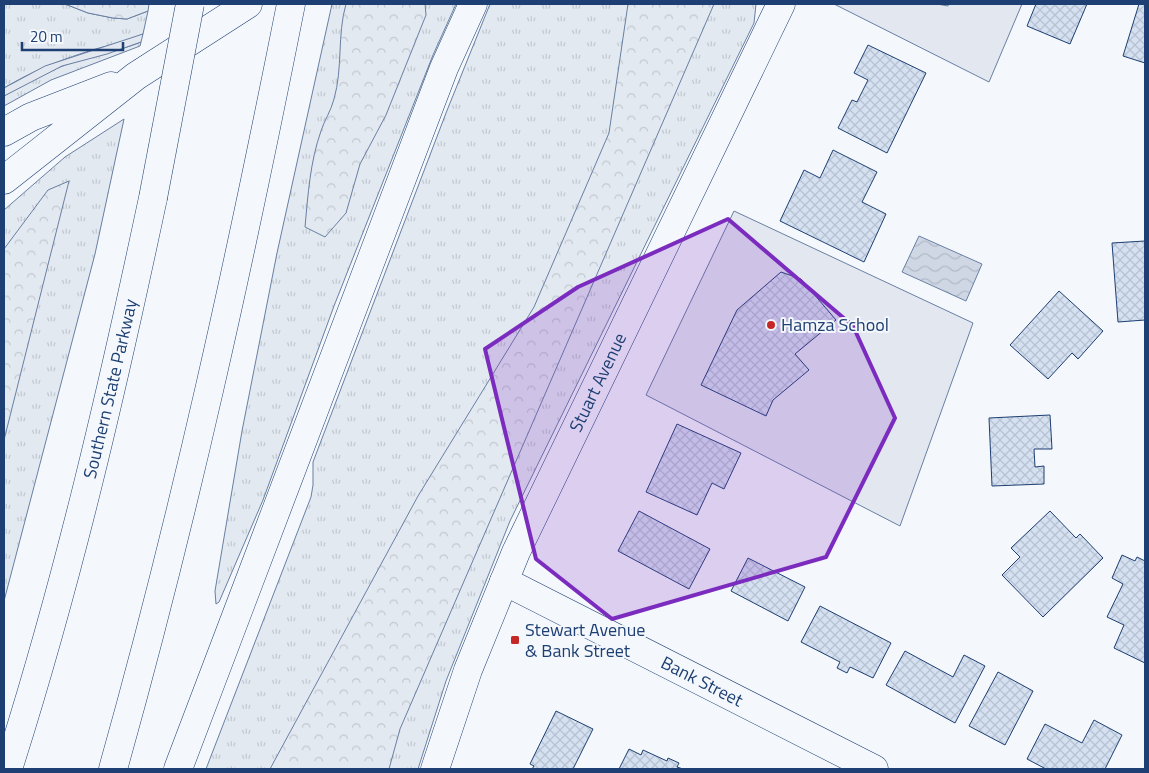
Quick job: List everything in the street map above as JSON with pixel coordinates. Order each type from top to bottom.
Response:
[{"type":"main road","name":"Southern State Parkway","points":[[8,769],[69,568],[99,448],[153,198],[190,4]]},
{"type":"main road","points":[[4,180],[136,76],[248,4]]},
{"type":"main road","points":[[113,769],[164,582],[198,445],[254,193],[291,4]]},
{"type":"main road","points":[[178,769],[444,68],[473,4]]},
{"type":"main road","name":"Stuart Avenue","points":[[435,769],[468,670],[504,580],[782,4]]},
{"type":"main road","points":[[4,132],[31,117],[136,76]]},
{"type":"main road","name":"Bank Street","points":[[504,580],[874,769]]},
{"type":"highlighted area","points":[[728,219],[853,326],[895,418],[826,557],[612,619],[536,559],[485,349],[578,287]]},
{"type":"green space","points":[[4,4],[65,4],[88,13],[127,19],[148,11],[143,34],[62,60],[4,88]]},
{"type":"green space","points":[[65,4],[149,4],[148,11],[127,19],[88,13]]},
{"type":"green space","points":[[332,4],[456,4],[433,55],[334,306],[263,500],[219,602],[216,604],[215,591],[242,431],[277,253]]},
{"type":"green space","points":[[346,4],[425,4],[426,15],[386,115],[360,164],[346,213],[325,237],[305,227],[314,155],[337,87],[343,16]]},
{"type":"green space","points":[[490,4],[756,4],[754,23],[510,521],[446,681],[418,769],[206,769],[311,497],[313,462],[446,113]]},
{"type":"green space","points":[[628,4],[714,4],[400,729],[389,769],[270,769],[418,496],[534,307],[609,133]]},
{"type":"green space","points":[[141,42],[140,46],[51,80],[4,106],[4,96],[47,73],[74,62]]},
{"type":"green space","points":[[124,119],[95,254],[4,601],[4,210],[65,157]]},
{"type":"green space","points":[[69,181],[4,440],[4,249],[48,190]]},
{"type":"shaded area","points":[[834,4],[937,4],[948,6],[949,4],[1022,4],[989,82]]},
{"type":"shaded area","points":[[143,34],[141,42],[107,54],[62,66],[4,96],[4,88],[45,66]]},
{"type":"shaded area","points":[[734,211],[973,323],[900,526],[646,395]]},
{"type":"water","points":[[919,236],[982,264],[966,301],[902,272]]},
{"type":"building","points":[[1036,4],[1087,4],[1070,44],[1027,26]]},
{"type":"building","points":[[1139,4],[1145,4],[1145,63],[1123,56]]},
{"type":"building","points":[[868,45],[926,73],[887,153],[838,128],[852,100],[857,102],[868,80],[854,73]]},
{"type":"building","points":[[833,150],[877,172],[862,202],[886,214],[864,262],[780,221],[804,170],[820,178]]},
{"type":"building","points":[[1145,241],[1145,320],[1118,322],[1112,243]]},
{"type":"building","points":[[781,272],[801,279],[836,320],[795,354],[809,370],[773,400],[766,416],[701,385],[737,310]]},
{"type":"building","points":[[1059,291],[1103,331],[1078,359],[1072,353],[1048,379],[1010,345]]},
{"type":"building","points":[[1050,415],[1052,449],[1034,449],[1035,467],[1044,466],[1044,484],[992,486],[989,418]]},
{"type":"building","points":[[677,424],[741,453],[724,489],[712,483],[697,515],[646,492]]},
{"type":"building","points":[[639,511],[710,549],[689,589],[618,551]]},
{"type":"building","points":[[1050,511],[1076,538],[1080,534],[1103,558],[1043,617],[1002,575],[1020,557],[1011,548]]},
{"type":"building","points":[[1122,555],[1135,561],[1137,557],[1145,561],[1145,663],[1114,648],[1124,625],[1107,617],[1123,584],[1112,578]]},
{"type":"building","points":[[748,558],[805,587],[788,621],[731,591]]},
{"type":"building","points":[[820,606],[891,643],[873,678],[850,667],[847,673],[837,668],[840,662],[801,642]]},
{"type":"building","points":[[905,651],[953,677],[964,655],[985,666],[955,723],[886,685]]},
{"type":"building","points":[[998,672],[1033,691],[1005,745],[969,726]]},
{"type":"building","points":[[556,711],[593,729],[573,769],[532,769],[534,766],[530,764]]},
{"type":"building","points":[[1094,720],[1122,735],[1105,769],[1046,769],[1027,759],[1045,724],[1082,743]]},
{"type":"building","points":[[629,749],[641,755],[643,750],[667,761],[668,758],[679,763],[677,767],[683,769],[619,769]]},
{"type":"place","name":"Hamza School","points":[[771,325]]},
{"type":"place","name":"Stewart Avenue & Bank Street","points":[[515,640]]}]
